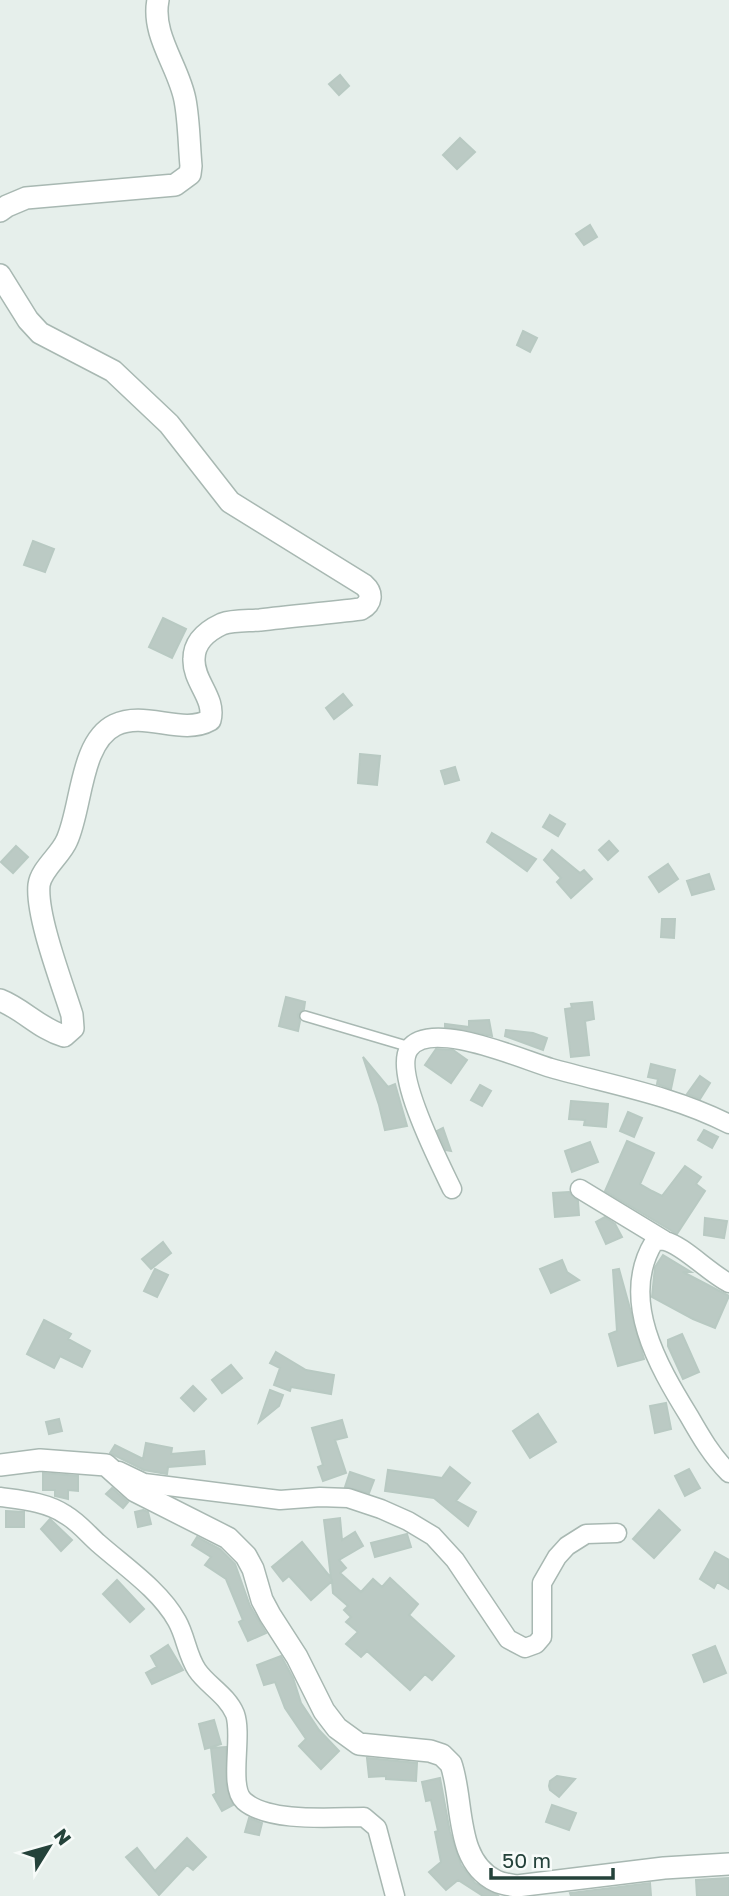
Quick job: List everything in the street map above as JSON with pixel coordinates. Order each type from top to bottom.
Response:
[{"type":"street","points":[[0,211],[26,198],[174,185],[190,174],[185,101],[161,35],[157,16],[158,0]]},
{"type":"street","points":[[0,275],[28,320],[40,333],[113,371],[169,424],[230,502],[364,585],[371,596],[366,607],[362,609],[224,623],[202,638],[195,648],[193,663],[210,702],[210,720],[199,726],[132,720],[115,725],[102,734],[90,754],[79,805],[67,842],[39,882],[42,912],[72,1015],[73,1028],[64,1036],[50,1032],[26,1013],[0,1000]]},
{"type":"street","points":[[452,1189],[426,1135],[406,1072],[405,1056],[410,1047],[422,1039],[472,1042],[490,1046],[548,1067],[657,1094],[729,1124]]},
{"type":"street","points":[[580,1189],[684,1251],[716,1277],[729,1283]]},
{"type":"street","points":[[664,1240],[654,1242],[641,1274],[640,1296],[645,1329],[673,1390],[711,1452],[729,1473]]},
{"type":"street","points":[[0,1465],[40,1460],[106,1465],[144,1483],[281,1500],[348,1498],[381,1508],[433,1536],[456,1560],[508,1639],[525,1648],[536,1644],[542,1637],[542,1583],[557,1557],[567,1546],[586,1534],[617,1533]]},
{"type":"street","points":[[106,1465],[135,1491],[228,1538],[246,1556],[253,1569],[262,1600],[297,1657],[324,1711],[337,1728],[359,1744],[430,1751],[442,1755],[451,1764],[469,1854],[479,1869],[496,1881],[517,1886],[664,1868],[729,1864]]},
{"type":"street","points":[[0,1497],[45,1505],[67,1515],[165,1604],[180,1629],[189,1658],[234,1713],[238,1730],[237,1790],[243,1800],[269,1812],[296,1816],[364,1817],[377,1828],[395,1896]]},
{"type":"lane","points":[[305,1016],[410,1047]]},
{"type":"building","points":[[340,75],[349,86],[339,95],[329,84]]},
{"type":"building","points":[[460,138],[475,152],[457,169],[443,155]]},
{"type":"building","points":[[590,225],[597,237],[584,245],[576,234]]},
{"type":"building","points":[[523,331],[537,338],[530,352],[517,345]]},
{"type":"building","points":[[33,541],[54,549],[45,572],[24,565]]},
{"type":"building","points":[[163,618],[186,629],[172,658],[149,647]]},
{"type":"building","points":[[343,694],[352,705],[334,719],[326,708]]},
{"type":"building","points":[[360,754],[380,756],[377,785],[358,783]]},
{"type":"building","points":[[455,767],[459,780],[445,784],[441,771]]},
{"type":"building","points":[[550,815],[565,824],[558,836],[543,827]]},
{"type":"building","points":[[492,833],[536,859],[527,871],[487,842]]},
{"type":"building","points":[[609,841],[618,851],[608,860],[599,850]]},
{"type":"building","points":[[16,846],[28,857],[13,873],[1,862]]},
{"type":"building","points":[[552,850],[580,873],[584,870],[592,879],[571,898],[557,882],[561,878],[544,860]]},
{"type":"building","points":[[668,864],[678,879],[659,892],[649,877]]},
{"type":"building","points":[[709,874],[714,889],[692,895],[687,881]]},
{"type":"building","points":[[662,919],[675,919],[674,938],[661,937]]},
{"type":"building","points":[[286,997],[305,1002],[304,1009],[298,1015],[298,1031],[279,1026]]},
{"type":"building","points":[[592,1002],[594,1019],[585,1021],[589,1055],[571,1057],[565,1009],[572,1008],[571,1004]]},
{"type":"building","points":[[489,1020],[492,1036],[445,1027],[445,1024],[469,1027],[469,1021]]},
{"type":"building","points":[[506,1030],[533,1033],[547,1038],[543,1050],[505,1036]]},
{"type":"building","points":[[436,1049],[453,1050],[467,1060],[451,1083],[425,1065]]},
{"type":"building","points":[[363,1057],[388,1087],[395,1084],[407,1126],[385,1130]]},
{"type":"building","points":[[651,1064],[675,1070],[671,1089],[657,1084],[658,1079],[648,1077]]},
{"type":"building","points":[[700,1076],[710,1083],[700,1099],[687,1094]]},
{"type":"building","points":[[480,1085],[491,1091],[482,1106],[471,1100]]},
{"type":"building","points":[[571,1101],[608,1104],[606,1127],[584,1125],[585,1120],[569,1119]]},
{"type":"building","points":[[628,1112],[642,1118],[634,1137],[620,1131]]},
{"type":"building","points":[[443,1128],[451,1151],[446,1150],[437,1131]]},
{"type":"building","points":[[704,1130],[718,1137],[712,1148],[698,1140]]},
{"type":"building","points":[[627,1141],[654,1153],[640,1184],[662,1196],[685,1166],[701,1177],[696,1184],[705,1191],[677,1234],[605,1191]]},
{"type":"building","points":[[590,1142],[598,1162],[572,1172],[565,1151]]},
{"type":"building","points":[[569,1192],[578,1201],[579,1215],[555,1217],[553,1193]]},
{"type":"building","points":[[605,1217],[615,1224],[622,1237],[606,1244],[596,1222]]},
{"type":"building","points":[[705,1218],[727,1221],[724,1238],[704,1235]]},
{"type":"building","points":[[163,1242],[171,1253],[151,1269],[142,1259]]},
{"type":"building","points":[[663,1255],[691,1272],[683,1272],[729,1296],[715,1328],[652,1297],[655,1267]]},
{"type":"building","points":[[562,1260],[567,1272],[579,1280],[551,1293],[540,1269]]},
{"type":"building","points":[[155,1269],[168,1275],[157,1297],[144,1291]]},
{"type":"building","points":[[619,1269],[644,1359],[618,1366],[609,1334],[617,1331],[613,1270]]},
{"type":"building","points":[[44,1320],[71,1334],[68,1339],[90,1351],[82,1367],[60,1356],[54,1368],[27,1354]]},
{"type":"building","points":[[682,1334],[699,1372],[683,1379],[668,1346],[668,1340]]},
{"type":"building","points":[[276,1352],[306,1370],[334,1375],[331,1394],[291,1387],[290,1391],[274,1385],[280,1368],[270,1363]]},
{"type":"building","points":[[231,1365],[242,1378],[222,1393],[212,1380]]},
{"type":"building","points":[[193,1386],[206,1399],[194,1411],[181,1398]]},
{"type":"building","points":[[270,1390],[283,1395],[279,1406],[259,1422]]},
{"type":"building","points":[[666,1403],[671,1429],[655,1433],[650,1406]]},
{"type":"building","points":[[538,1414],[556,1442],[530,1458],[513,1431]]},
{"type":"building","points":[[59,1419],[62,1431],[49,1434],[46,1422]]},
{"type":"building","points":[[342,1420],[347,1437],[335,1440],[346,1473],[323,1481],[318,1467],[323,1465],[312,1428]]},
{"type":"building","points":[[146,1443],[172,1448],[171,1454],[204,1451],[205,1464],[168,1467],[167,1474],[144,1470],[110,1453],[115,1445],[143,1459]]},
{"type":"building","points":[[450,1467],[470,1483],[456,1501],[476,1512],[468,1526],[434,1498],[385,1491],[388,1470],[442,1478]]},
{"type":"building","points":[[689,1469],[700,1488],[685,1496],[675,1476]]},
{"type":"building","points":[[350,1472],[374,1480],[369,1493],[345,1487]]},
{"type":"building","points":[[43,1473],[78,1476],[78,1491],[68,1490],[68,1499],[55,1496],[55,1490],[43,1490]]},
{"type":"building","points":[[112,1488],[128,1502],[123,1508],[106,1494]]},
{"type":"building","points":[[659,1510],[680,1530],[654,1558],[633,1539]]},
{"type":"building","points":[[6,1511],[24,1512],[24,1527],[6,1527]]},
{"type":"building","points":[[135,1512],[148,1512],[151,1524],[138,1527]]},
{"type":"building","points":[[340,1518],[342,1540],[355,1532],[363,1546],[339,1560],[346,1568],[340,1573],[361,1592],[373,1579],[382,1587],[390,1578],[418,1604],[409,1615],[454,1656],[432,1680],[425,1674],[410,1690],[367,1651],[361,1657],[346,1644],[358,1632],[346,1622],[351,1617],[344,1610],[348,1606],[333,1593],[332,1581],[311,1600],[289,1576],[283,1581],[272,1567],[302,1542],[331,1578],[324,1520]]},
{"type":"building","points":[[50,1519],[72,1540],[61,1551],[41,1529]]},
{"type":"building","points":[[407,1534],[411,1547],[375,1557],[371,1543]]},
{"type":"building","points":[[197,1537],[220,1549],[235,1564],[250,1606],[266,1633],[248,1641],[239,1622],[243,1620],[226,1579],[205,1565],[211,1557],[192,1545]]},
{"type":"building","points":[[715,1552],[729,1560],[729,1589],[717,1582],[714,1588],[700,1579]]},
{"type":"building","points":[[117,1580],[144,1609],[130,1622],[103,1594]]},
{"type":"building","points":[[168,1645],[183,1670],[152,1684],[146,1673],[157,1667],[151,1656]]},
{"type":"building","points":[[715,1646],[726,1673],[704,1682],[693,1655]]},
{"type":"building","points":[[281,1656],[293,1678],[301,1703],[319,1730],[339,1751],[321,1769],[299,1746],[306,1739],[285,1708],[275,1682],[264,1685],[257,1665]]},
{"type":"building","points":[[214,1720],[221,1744],[205,1749],[199,1724]]},
{"type":"building","points":[[226,1747],[226,1785],[233,1805],[222,1811],[213,1795],[216,1793],[211,1748]]},
{"type":"building","points":[[367,1758],[417,1763],[416,1781],[386,1779],[386,1776],[369,1777]]},
{"type":"building","points":[[557,1776],[575,1779],[559,1797],[549,1786],[550,1781]]},
{"type":"building","points":[[440,1778],[450,1832],[461,1865],[475,1883],[499,1896],[483,1896],[458,1880],[446,1890],[429,1872],[441,1862],[431,1800],[426,1801],[422,1782]]},
{"type":"building","points":[[552,1805],[576,1813],[569,1830],[546,1822]]},
{"type":"building","points":[[249,1818],[262,1823],[259,1835],[245,1832]]},
{"type":"building","points":[[187,1838],[206,1857],[193,1870],[187,1865],[159,1895],[126,1857],[137,1848],[155,1871]]},
{"type":"building","points":[[729,1878],[729,1896],[697,1896],[696,1880]]},
{"type":"building","points":[[650,1883],[651,1896],[571,1896],[570,1893]]}]
